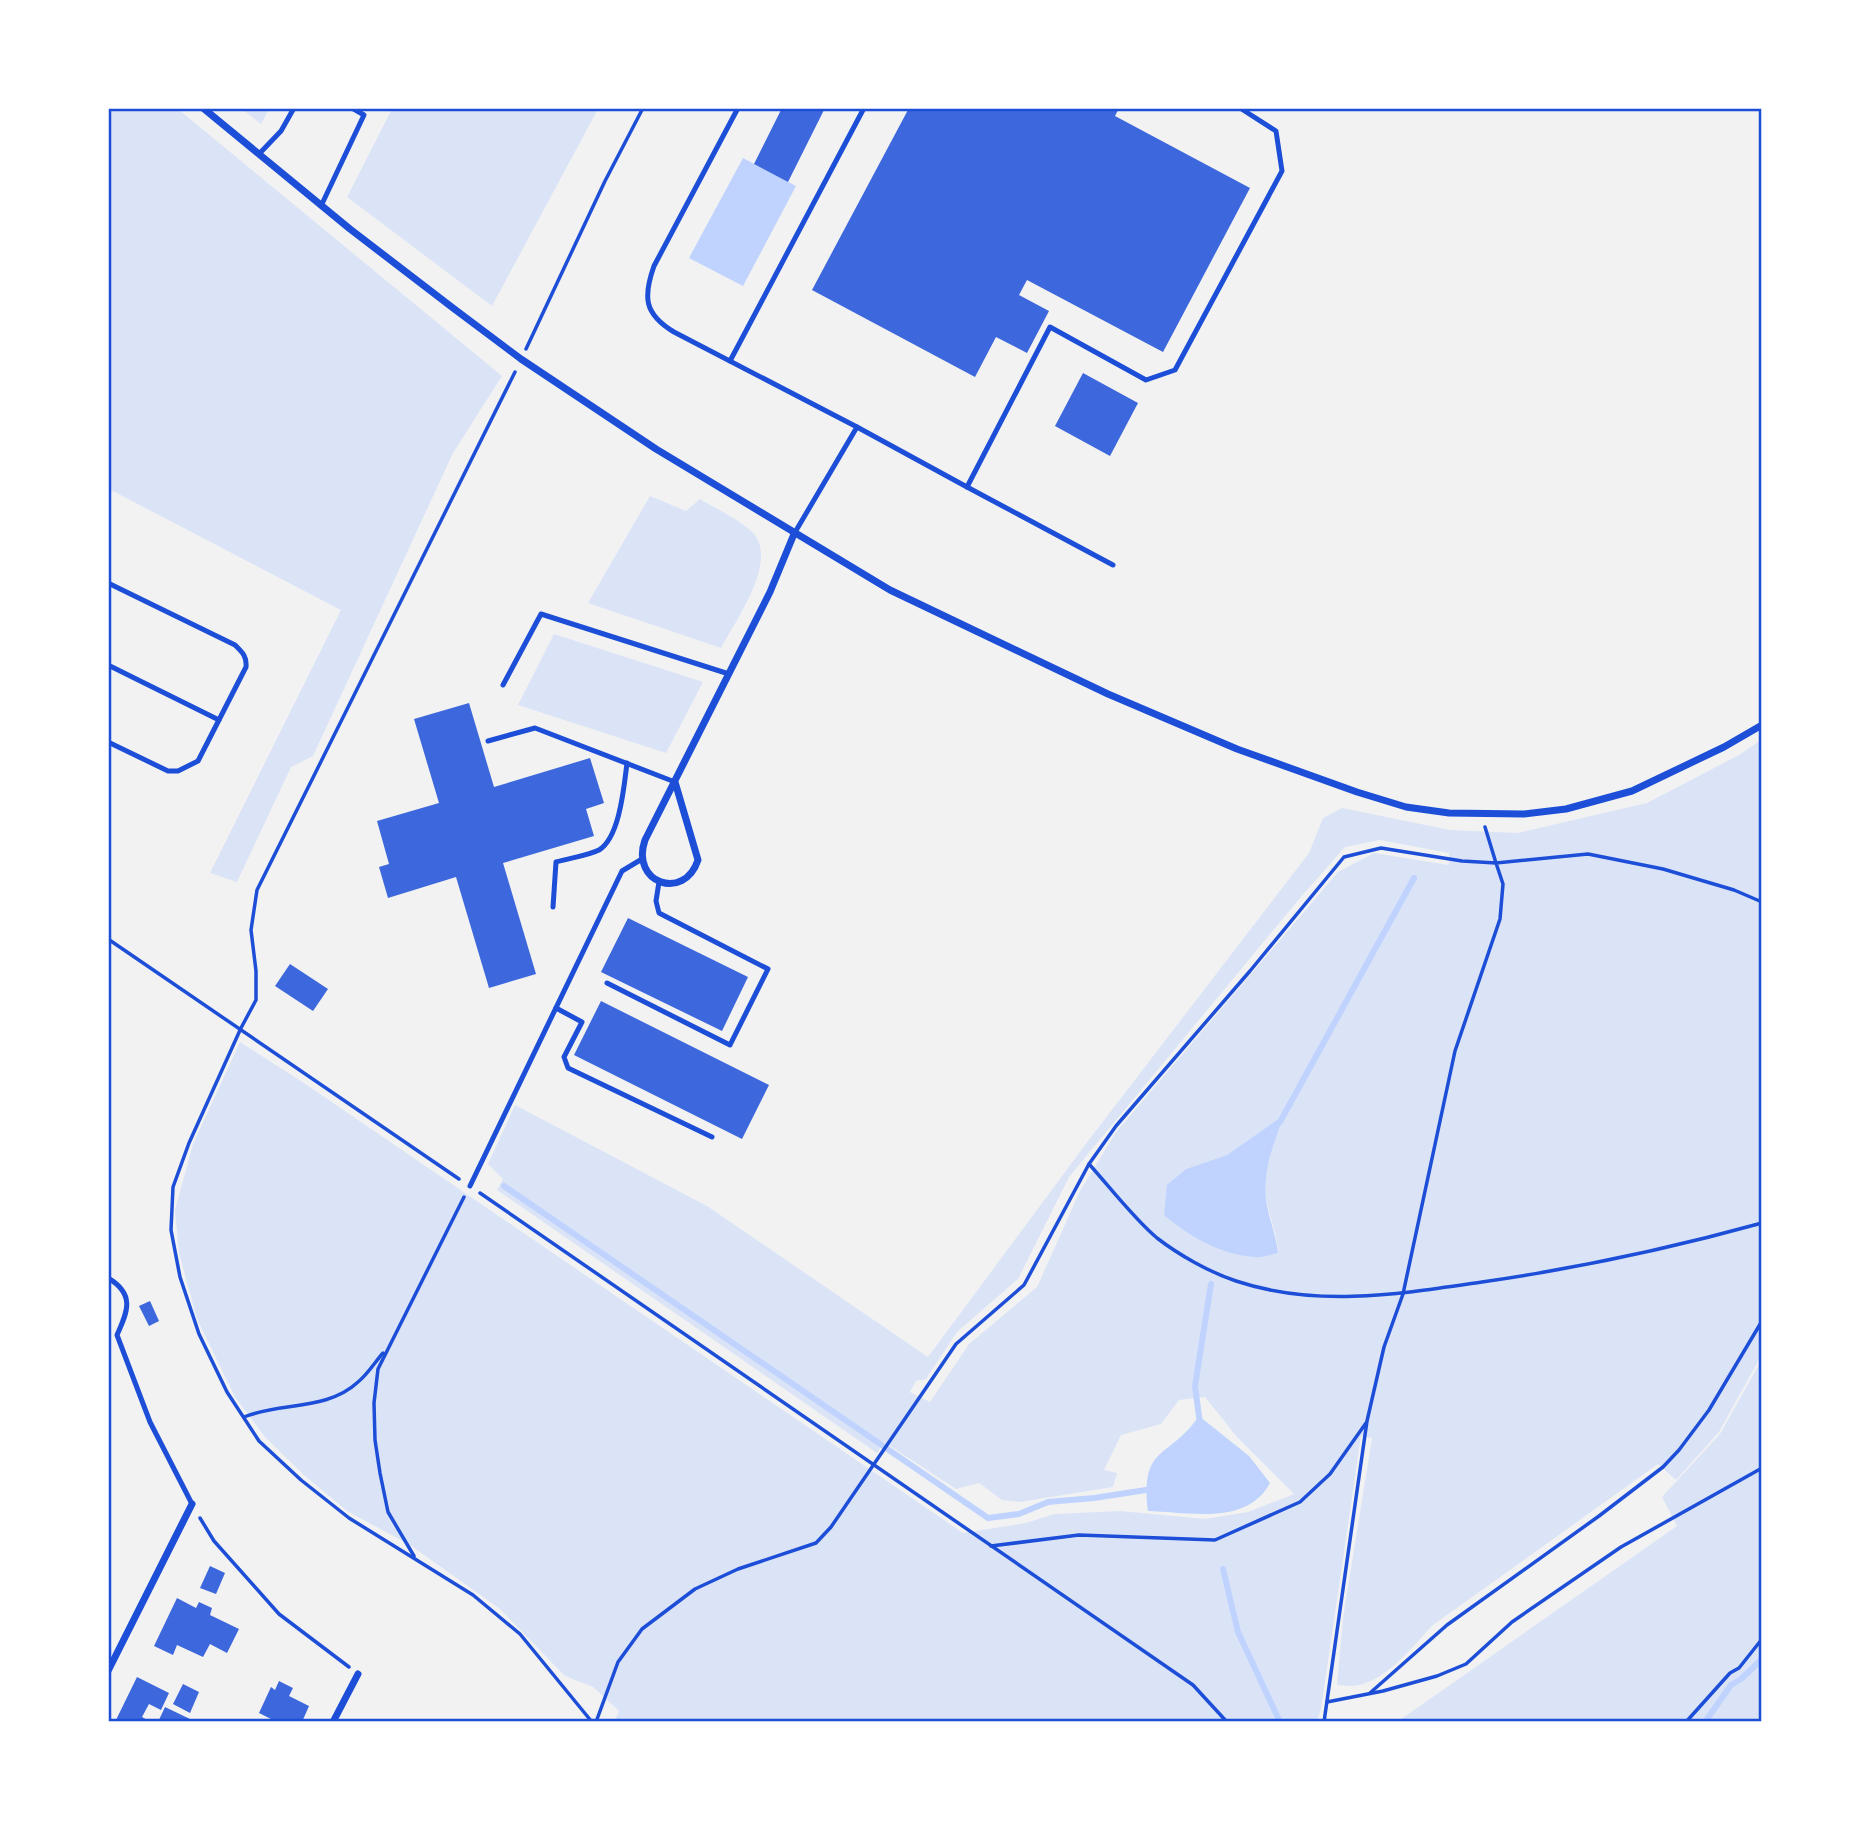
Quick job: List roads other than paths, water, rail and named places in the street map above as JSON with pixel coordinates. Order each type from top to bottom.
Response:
[{"type":"street","points":[[203,108],[321,206],[521,359],[656,449],[890,590],[1108,694],[1237,749],[1406,807],[1481,814],[1524,814],[1566,809],[1632,791],[1689,765],[1762,725]]},
{"type":"street","points":[[675,782],[698,860],[690,875],[671,884],[659,882],[649,876],[643,867],[642,849],[645,840],[770,592],[794,534]]},
{"type":"street","points":[[108,1671],[192,1504]]},
{"type":"street","points":[[333,1721],[358,1674]]},
{"type":"lane","points":[[259,154],[281,131],[294,108]]},
{"type":"lane","points":[[321,206],[364,115],[352,108]]},
{"type":"lane","points":[[738,108],[654,265],[647,286],[649,305],[658,322],[1113,565]]},
{"type":"lane","points":[[730,361],[864,108]]},
{"type":"lane","points":[[967,487],[1050,327],[1146,380],[1175,370],[1282,171],[1276,131],[1240,108]]},
{"type":"lane","points":[[794,534],[857,427]]},
{"type":"lane","points":[[108,583],[235,645],[244,653],[246,667],[198,761],[178,771],[168,771],[108,742]]},
{"type":"lane","points":[[503,685],[541,614],[729,674]]},
{"type":"lane","points":[[108,665],[219,720]]},
{"type":"lane","points":[[488,741],[535,728],[675,782]]},
{"type":"lane","points":[[553,907],[556,862],[597,851],[607,844],[620,812],[627,763]]},
{"type":"lane","points":[[470,1186],[622,870],[642,859]]},
{"type":"lane","points":[[607,983],[730,1045],[768,969],[659,913],[656,901],[659,882]]},
{"type":"lane","points":[[556,1008],[582,1022],[564,1057],[568,1068],[712,1137]]},
{"type":"lane","points":[[108,1278],[121,1286],[126,1296],[127,1310],[117,1335],[150,1422],[192,1504]]},
{"type":"lane","points":[[108,1331],[117,1335]]},
{"type":"water","points":[[743,158],[796,186],[743,286],[689,258]]},
{"type":"water","points":[[1284,1115],[1266,1177],[1267,1205],[1278,1253],[1259,1257],[1244,1256],[1219,1249],[1195,1237],[1164,1215],[1167,1185],[1186,1169],[1227,1155]]},
{"type":"water","points":[[1199,1416],[1249,1456],[1270,1483],[1260,1497],[1247,1506],[1232,1511],[1199,1514],[1148,1511],[1148,1474],[1153,1463]]},
{"type":"waterway","points":[[1280,1122],[1414,878]]},
{"type":"waterway","points":[[504,1186],[988,1518],[1019,1514],[1048,1502],[1146,1490]]},
{"type":"waterway","points":[[1200,1424],[1195,1386],[1211,1284]]},
{"type":"waterway","points":[[1223,1569],[1238,1632],[1280,1722]]},
{"type":"waterway","points":[[1705,1722],[1731,1685],[1762,1659]]}]
